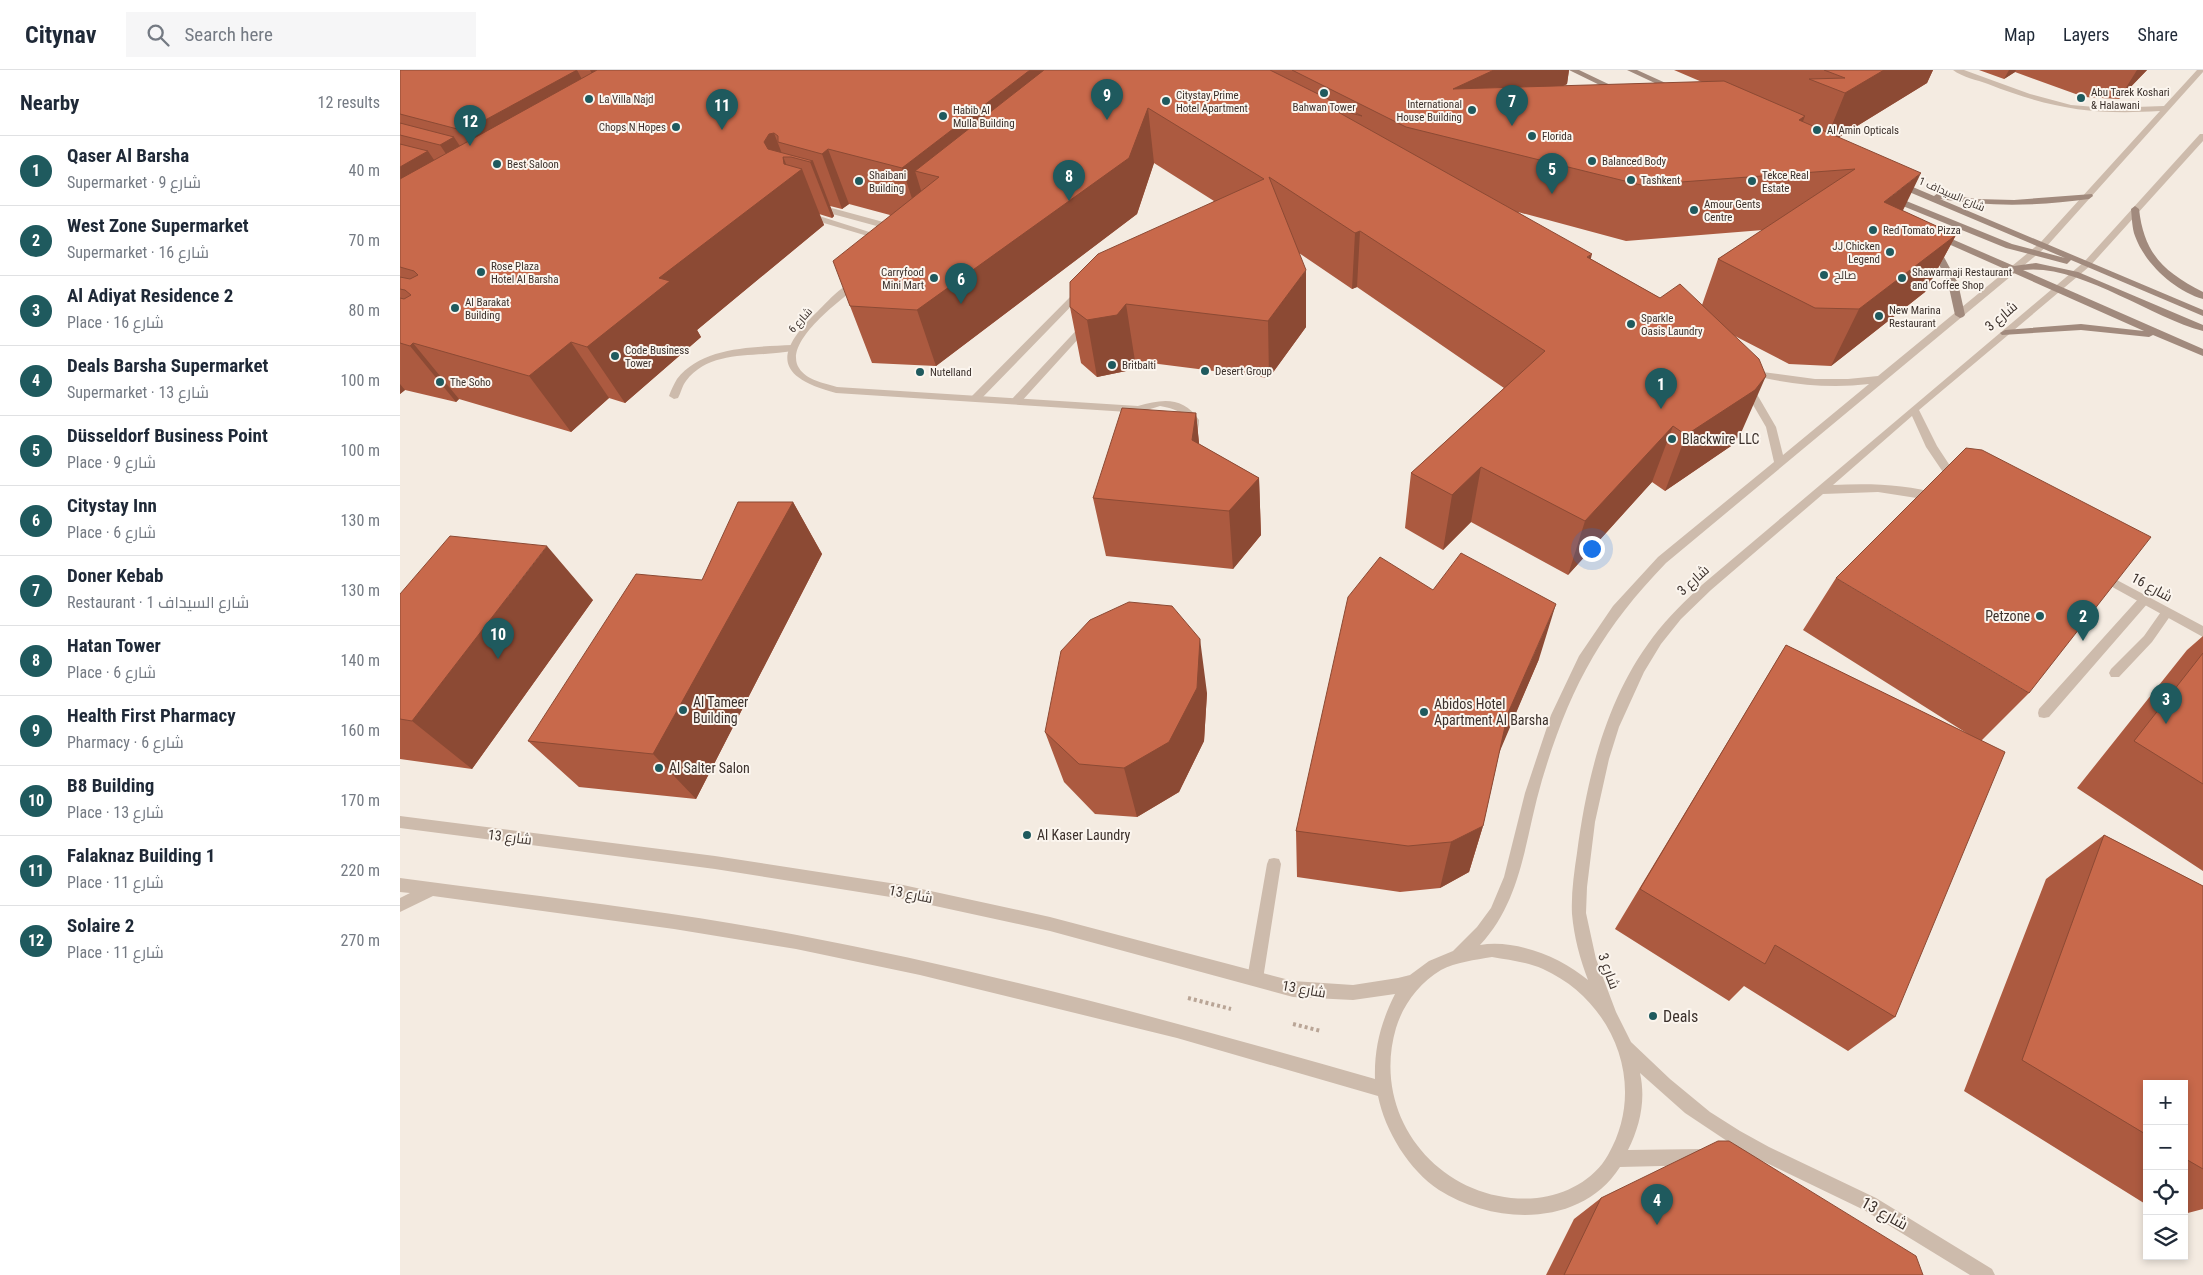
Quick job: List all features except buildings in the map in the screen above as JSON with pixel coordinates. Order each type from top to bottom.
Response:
[{"type":"street","points":[[1573,70],[1627,94]]},
{"type":"street","points":[[1631,70],[1686,93]]},
{"type":"street","points":[[1957,70],[2045,101],[2071,107],[2097,110],[2167,108]]},
{"type":"street","points":[[2013,269],[2043,246],[2201,70]]},
{"type":"street","points":[[2058,288],[2087,264],[2203,136]]},
{"type":"street","name":"شارع السيداف 1","points":[[1887,179],[2203,313]]},
{"type":"street","points":[[1914,191],[1974,201],[2004,203],[2044,202],[2089,196]]},
{"type":"street","points":[[1879,193],[2032,254],[2087,264]]},
{"type":"street","points":[[804,203],[906,231]]},
{"type":"street","points":[[2136,209],[2138,234],[2144,248],[2155,262],[2172,277],[2203,296]]},
{"type":"street","points":[[810,216],[895,241]]},
{"type":"street","points":[[1960,314],[1953,283],[1930,237],[2058,288],[2203,353]]},
{"type":"street","points":[[2013,269],[2036,266],[2075,274],[2203,328]]},
{"type":"street","name":"شارع 3","points":[[1459,956],[1489,924],[1508,888],[1536,779],[1552,730],[1582,660],[1591,644],[1620,604],[1640,581],[1779,462],[1882,379],[2013,269]]},
{"type":"street","name":"شارع 6","points":[[867,274],[810,322],[798,337],[792,348],[791,360],[795,371],[804,380],[818,387],[836,390],[1138,409]]},
{"type":"street","name":"شارع 3","points":[[1612,1019],[1593,975],[1580,919],[1588,813],[1599,766],[1615,722],[1632,683],[1653,647],[1676,616],[1819,490],[2058,288]]},
{"type":"street","points":[[976,399],[1082,290]]},
{"type":"street","points":[[1016,401],[1097,312]]},
{"type":"street","points":[[2005,333],[2081,327],[2167,337]]},
{"type":"street","points":[[674,396],[676,386],[683,377],[716,357],[737,352],[792,348]]},
{"type":"street","points":[[1779,462],[1771,427],[1763,410],[1739,373],[1833,384],[1882,379]]},
{"type":"street","points":[[1160,404],[1182,408],[1194,420],[1191,436],[1185,443],[1165,450],[1137,448],[1129,443],[1124,436],[1123,429],[1124,421],[1138,409],[1160,404]]},
{"type":"street","points":[[1914,409],[1923,433],[1938,458],[1964,491]]},
{"type":"street","points":[[1819,490],[1844,488],[1889,489],[1945,499]]},
{"type":"street","name":"شارع 16","points":[[2093,571],[2203,632]]},
{"type":"street","points":[[2044,713],[2144,600]]},
{"type":"street","points":[[2116,673],[2148,639],[2168,612]]},
{"type":"street","name":"شارع 13","points":[[400,822],[680,857],[840,880],[990,910],[1300,990],[1353,994],[1384,991],[1413,982]]},
{"type":"street","points":[[1255,979],[1274,864]]},
{"type":"street","points":[[400,884],[683,923],[796,942],[920,968],[1177,1030],[1384,1090]]},
{"type":"street","points":[[400,905],[433,889]]},
{"type":"street","points":[[1492,950],[1526,955],[1558,968],[1588,990],[1612,1019],[1626,1047],[1634,1086],[1631,1124],[1615,1159],[1592,1186],[1559,1203],[1522,1209],[1484,1203],[1448,1186],[1418,1159],[1396,1126],[1384,1090],[1382,1060],[1386,1031],[1396,1006],[1413,982],[1434,966],[1459,956],[1492,950]]},
{"type":"street","name":"شارع 13","points":[[1626,1047],[1658,1080],[1694,1110],[1735,1138],[1852,1195],[1928,1237],[1986,1275]]},
{"type":"street","name":"شارع 13","points":[[1615,1159],[1730,1158],[1779,1160]]},
{"type":"place","name":"Bahwan Tower","points":[[1324,93]]},
{"type":"place","name":"Abu Tarek Koshari & Halawani","points":[[2081,98]]},
{"type":"place","name":"La Villa Najd","points":[[589,99]]},
{"type":"place","name":"Citystay Prime Hotel Apartment","points":[[1166,101]]},
{"type":"place","name":"International House Building","points":[[1472,110]]},
{"type":"place","name":"Habib Al Mulla Building","points":[[943,116]]},
{"type":"place","name":"Health First Pharmacy","points":[[1107,120]]},
{"type":"place","name":"Doner Kebab","points":[[1512,126]]},
{"type":"place","name":"Chops N Hopes","points":[[676,127]]},
{"type":"place","name":"Falaknaz Building 1","points":[[722,130]]},
{"type":"place","name":"Al Amin Opticals","points":[[1817,130]]},
{"type":"place","name":"Florida","points":[[1532,136]]},
{"type":"place","name":"Solaire 2","points":[[470,146]]},
{"type":"place","name":"Balanced Body","points":[[1592,161]]},
{"type":"place","name":"Best Saloon","points":[[497,164]]},
{"type":"place","name":"Tashkent","points":[[1631,180]]},
{"type":"place","name":"Shaibani Building","points":[[859,181]]},
{"type":"place","name":"Tekce Real Estate","points":[[1752,181]]},
{"type":"place","name":"Düsseldorf Business Point","points":[[1552,194]]},
{"type":"place","name":"Hatan Tower","points":[[1069,201]]},
{"type":"place","name":"Amour Gents Centre","points":[[1694,210]]},
{"type":"place","name":"Red Tomato Pizza","points":[[1873,230]]},
{"type":"place","name":"JJ Chicken Legend","points":[[1890,252]]},
{"type":"place","name":"Rose Plaza Hotel Al Barsha","points":[[481,272]]},
{"type":"place","name":"صالح","points":[[1824,275]]},
{"type":"place","name":"Carryfood Mini Mart","points":[[934,278]]},
{"type":"place","name":"Shawarmaji Restaurant and Coffee Shop","points":[[1902,278]]},
{"type":"place","name":"Citystay Inn","points":[[961,304]]},
{"type":"place","name":"Al Barakat Building","points":[[455,308]]},
{"type":"place","name":"New Marina Restaurant","points":[[1879,316]]},
{"type":"place","name":"Sparkle Oasis Laundry","points":[[1631,324]]},
{"type":"place","name":"Code Business Tower","points":[[615,356]]},
{"type":"place","name":"Britbalti","points":[[1112,365]]},
{"type":"place","name":"Desert Group","points":[[1205,371]]},
{"type":"place","name":"Nutelland","points":[[920,372]]},
{"type":"place","name":"The Soho","points":[[440,382]]},
{"type":"place","name":"Qaser Al Barsha","points":[[1661,409]]},
{"type":"place","name":"Blackwire LLC","points":[[1672,439]]},
{"type":"place","name":"Petzone","points":[[2040,616]]},
{"type":"place","name":"West Zone Supermarket","points":[[2083,641]]},
{"type":"place","name":"B8 Building","points":[[498,659]]},
{"type":"place","name":"Al Tameer Building","points":[[683,710]]},
{"type":"place","name":"Abidos Hotel Apartment Al Barsha","points":[[1424,712]]},
{"type":"place","name":"Al Adiyat Residence 2","points":[[2166,724]]},
{"type":"place","name":"Al Salter Salon","points":[[659,768]]},
{"type":"place","name":"Al Kaser Laundry","points":[[1027,835]]},
{"type":"place","name":"Deals","points":[[1653,1016]]},
{"type":"place","name":"Deals Barsha Supermarket","points":[[1657,1225]]}]
